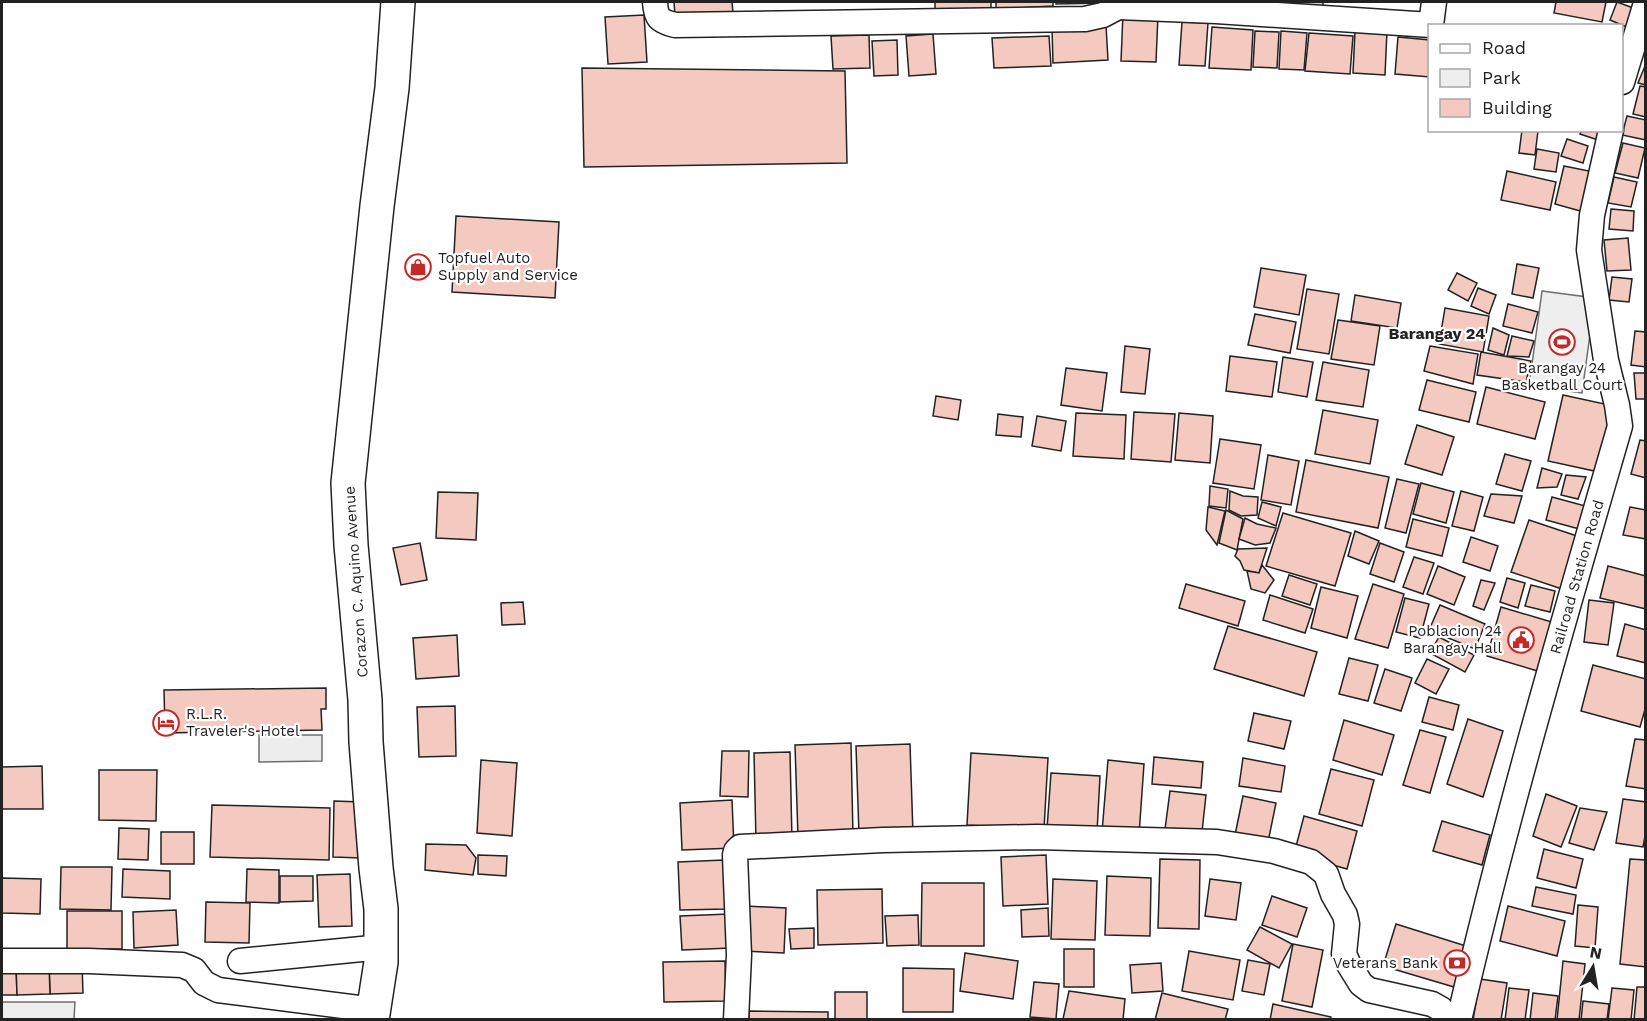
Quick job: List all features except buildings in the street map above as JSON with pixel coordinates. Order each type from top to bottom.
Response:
[{"type":"main road","name":"Corazon C. Aquino Avenue","points":[[373,1015],[381,962],[381,909],[366,742],[365,700],[351,545],[348,483],[392,88],[398,2]]},
{"type":"street","points":[[655,2],[656,13],[663,21],[675,25],[1085,19],[1103,15],[1118,4],[1216,6],[1428,25]]},
{"type":"street","points":[[1432,24],[1434,2]]},
{"type":"street","points":[[1623,79],[1646,3]]},
{"type":"street","name":"Railroad Station Road","points":[[1459,1020],[1523,769],[1620,426],[1606,360],[1589,250],[1592,215],[1611,132]]},
{"type":"street","points":[[736,1020],[739,955],[735,855],[740,847],[883,840],[1037,837],[1217,842],[1274,851],[1311,862],[1326,874],[1333,894],[1345,915],[1347,924],[1344,954],[1361,984],[1369,990],[1432,1004],[1442,1009],[1450,1020]]},
{"type":"street","points":[[240,961],[382,947]]},
{"type":"street","points":[[2,961],[89,961],[182,965],[194,970],[204,982],[218,990],[373,1015]]},
{"type":"green space","name":"Barangay 24 Basketball Court","points":[[1542,291],[1595,298],[1582,393],[1529,386]]},
{"type":"green space","points":[[2,1002],[75,1002],[74,1019],[2,1019]]},
{"type":"shaded area","points":[[259,735],[322,735],[322,761],[259,762]]},
{"type":"place","name":"Topfuel Auto Supply and Service","points":[[418,267]]},
{"type":"place","name":"Barangay 24 Basketball Court","points":[[1562,342]]},
{"type":"place","name":"Poblacion 24 Barangay Hall","points":[[1521,640]]},
{"type":"place","name":"R.L.R. Traveler's Hotel","points":[[166,723]]},
{"type":"place","name":"Veterans Bank","points":[[1457,963]]},
{"type":"district","name":"Barangay 24","points":[[1437,333]]}]
